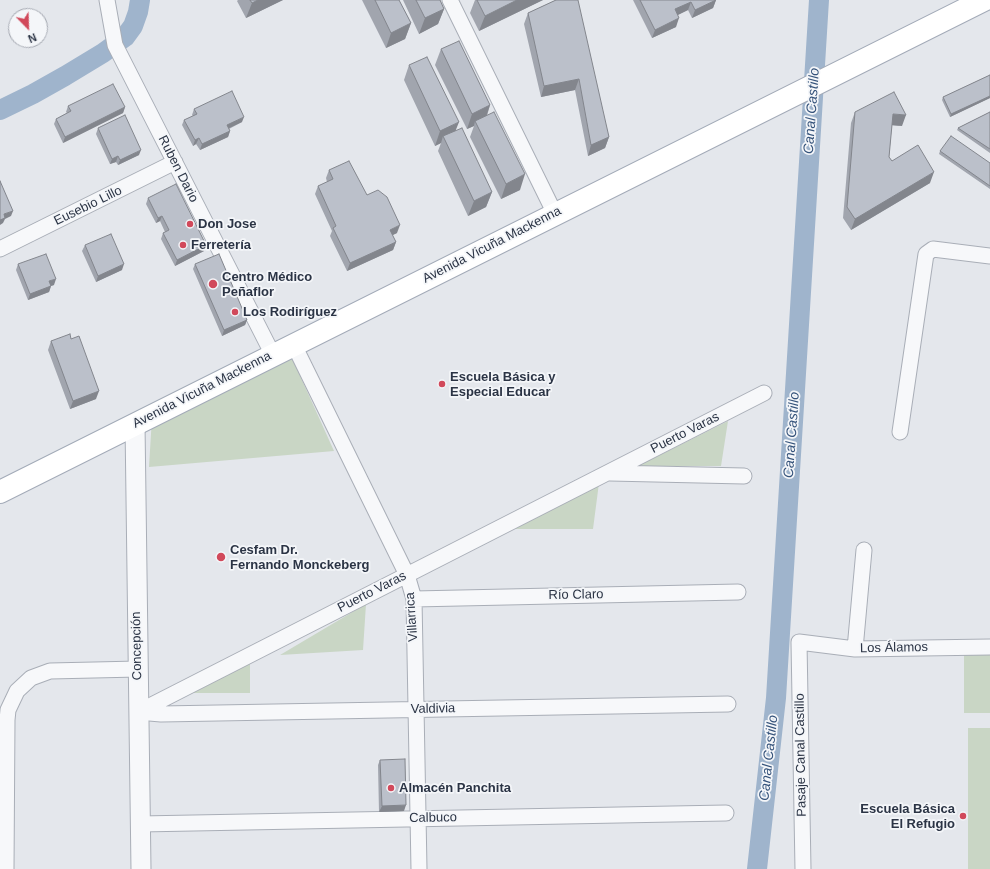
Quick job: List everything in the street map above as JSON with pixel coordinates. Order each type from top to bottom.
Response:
[{"type":"main road","name":"Avenida Vicuña Mackenna","points":[[0,492],[984,0]]},
{"type":"street","name":"Ruben Dario","points":[[106,0],[115,45],[273,355]]},
{"type":"street","points":[[450,0],[555,214]]},
{"type":"street","name":"Eusebio Lillo","points":[[0,249],[175,162]]},
{"type":"street","points":[[900,432],[926,254],[933,249],[990,256]]},
{"type":"street","name":"Villarrica","points":[[294,345],[407,575],[414,599],[419,869]]},
{"type":"street","name":"Puerto Varas","points":[[138,712],[764,393]]},
{"type":"street","name":"Concepción","points":[[135,424],[141,869]]},
{"type":"street","name":"Puerto Varas","points":[[607,473],[744,476]]},
{"type":"street","points":[[855,649],[864,550]]},
{"type":"street","name":"Río Claro","points":[[414,599],[738,592]]},
{"type":"street","name":"Los Álamos","points":[[799,642],[855,649],[990,647]]},
{"type":"street","name":"Pasaje Canal Castillo","points":[[799,642],[803,869]]},
{"type":"street","points":[[6,869],[6,720],[8,710],[17,691],[31,678],[50,671],[138,669]]},
{"type":"street","name":"Valdivia","points":[[138,712],[161,714],[728,704]]},
{"type":"street","name":"Calbuco","points":[[140,824],[726,813]]},
{"type":"green space","points":[[288,349],[334,451],[149,467],[152,417]]},
{"type":"green space","points":[[728,421],[721,466],[638,466]]},
{"type":"green space","points":[[599,483],[593,529],[510,529]]},
{"type":"green space","points":[[366,604],[363,650],[280,655]]},
{"type":"green space","points":[[964,653],[990,653],[990,713],[964,713]]},
{"type":"green space","points":[[250,663],[250,693],[191,693]]},
{"type":"green space","points":[[968,728],[990,728],[990,869],[968,869]]},
{"type":"building","points":[[250,0],[258,0],[252,3]]},
{"type":"building","points":[[375,0],[399,0],[411,23],[391,33]]},
{"type":"building","points":[[416,0],[440,0],[444,9],[425,18]]},
{"type":"building","points":[[477,0],[517,0],[485,16]]},
{"type":"building","points":[[556,0],[578,0],[609,137],[591,145],[579,79],[544,86],[528,13]]},
{"type":"building","points":[[640,0],[716,0],[695,10],[691,2],[675,9],[679,18],[655,30]]},
{"type":"building","points":[[459,41],[490,105],[472,114],[441,49]]},
{"type":"building","points":[[427,57],[459,122],[440,131],[409,65]]},
{"type":"building","points":[[990,75],[990,96],[951,114],[943,97]]},
{"type":"building","points":[[113,84],[125,107],[65,137],[56,119],[71,111],[68,106]]},
{"type":"building","points":[[232,91],[244,117],[227,125],[230,131],[202,144],[199,138],[195,140],[184,120],[197,114],[194,109]]},
{"type":"building","points":[[894,92],[906,115],[893,114],[889,157],[892,161],[918,145],[934,172],[855,219],[847,207],[855,112]]},
{"type":"building","points":[[494,112],[525,174],[506,184],[475,121]]},
{"type":"building","points":[[990,112],[990,149],[958,128]]},
{"type":"building","points":[[125,115],[141,150],[120,160],[118,156],[112,159],[98,128]]},
{"type":"building","points":[[462,128],[492,192],[474,201],[443,136]]},
{"type":"building","points":[[951,136],[990,163],[990,186],[940,151]]},
{"type":"building","points":[[349,161],[367,195],[378,190],[387,197],[400,225],[390,230],[396,242],[350,263],[333,228],[336,226],[318,186],[333,179],[329,170]]},
{"type":"building","points":[[0,181],[13,211],[4,214],[5,218],[0,220]]},
{"type":"building","points":[[176,184],[206,245],[177,260],[163,233],[169,230],[162,216],[158,218],[148,198]]},
{"type":"building","points":[[111,234],[124,264],[98,276],[85,245]]},
{"type":"building","points":[[46,254],[56,279],[49,281],[51,286],[30,294],[18,264]]},
{"type":"building","points":[[219,254],[247,320],[224,330],[195,264]]},
{"type":"building","points":[[70,334],[71,339],[79,336],[99,391],[73,401],[51,341]]},
{"type":"building","name":"Almacén Panchita","points":[[405,759],[406,805],[382,806],[380,760]]},
{"type":"waterway","points":[[0,110],[65,76],[103,53],[125,37],[133,26],[140,0]]},
{"type":"waterway","name":"Canal Castillo","points":[[757,869],[776,698],[819,0]]},
{"type":"place","name":"Don Jose","points":[[190,224]]},
{"type":"place","name":"Ferretería","points":[[183,245]]},
{"type":"place","name":"Centro Médico Peñaflor","points":[[213,284]]},
{"type":"place","name":"Los Rodiríguez","points":[[235,312]]},
{"type":"place","name":"Escuela Básica y Especial Educar","points":[[442,384]]},
{"type":"place","name":"Cesfam Dr. Fernando Monckeberg","points":[[221,557]]},
{"type":"place","name":"Almacén Panchita","points":[[391,788]]},
{"type":"place","name":"Escuela Básica El Refugio","points":[[963,816]]}]
